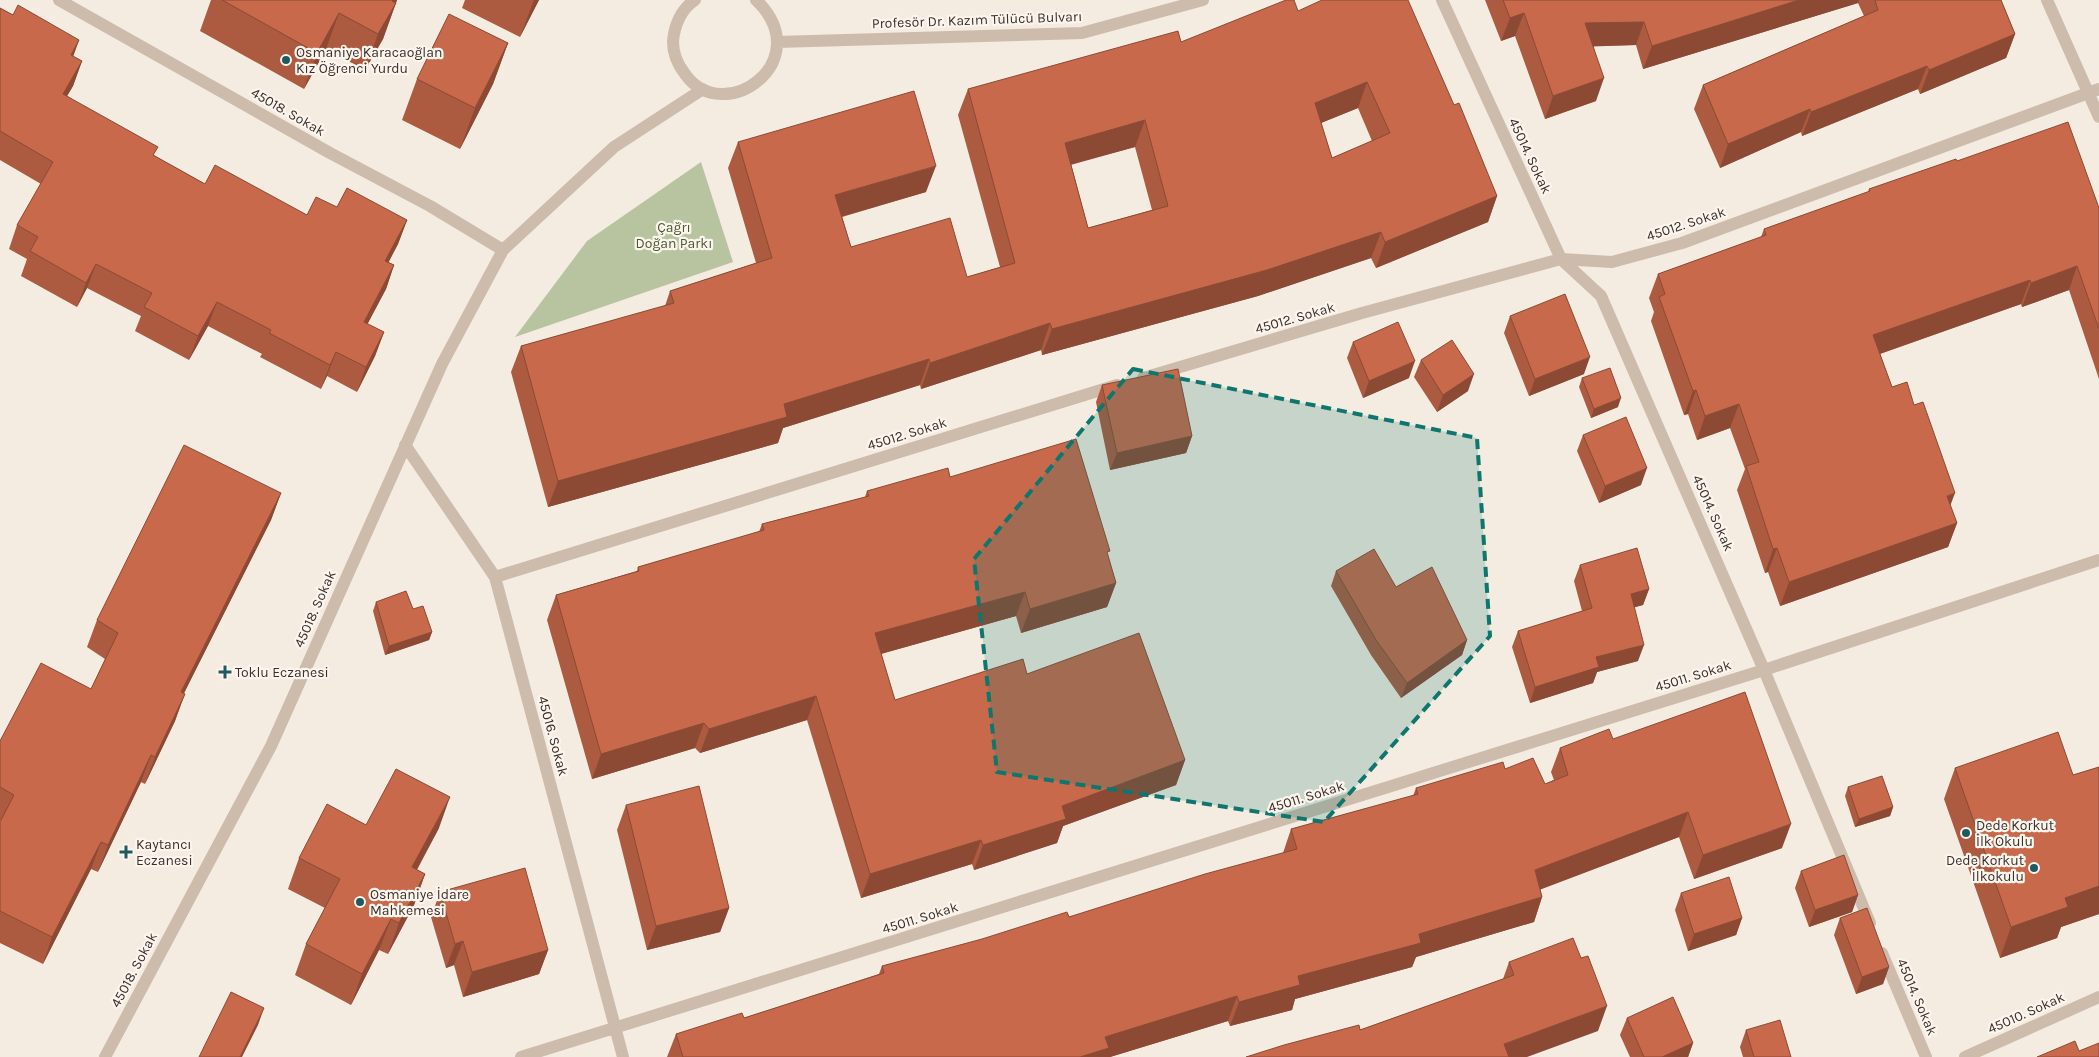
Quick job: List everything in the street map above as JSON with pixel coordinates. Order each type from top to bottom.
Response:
[{"type":"street","name":"45018. Sokak","points":[[59,0],[430,206],[502,250]]},
{"type":"street","points":[[692,1],[680,15],[674,32],[673,49],[679,66],[689,80],[703,89],[720,94],[737,92],[753,86],[766,74],[774,59],[777,42],[775,25],[767,10],[756,0]]},
{"type":"street","name":"Profesör Dr. Kazım Tülücü Bulvarı","points":[[777,42],[1082,33],[1203,0]]},
{"type":"street","name":"45014. Sokak","points":[[1442,0],[1561,259],[1601,296],[1764,670],[1926,1057]]},
{"type":"street","points":[[2048,0],[2093,91],[2099,117]]},
{"type":"street","name":"45018. Sokak","points":[[105,1057],[271,746],[442,364],[502,250],[614,148],[703,89]]},
{"type":"street","name":"45012. Sokak","points":[[495,577],[1130,382],[1362,313],[1561,259],[1612,262],[1682,243],[2093,91]]},
{"type":"street","name":"45016. Sokak","points":[[405,445],[495,577],[623,1057]]},
{"type":"street","name":"45011. Sokak","points":[[520,1057],[1764,670],[2099,560]]},
{"type":"street","name":"45010. Sokak","points":[[1965,1057],[2099,997]]},
{"type":"highlighted area","points":[[1133,369],[1477,438],[1490,636],[1324,822],[997,772],[974,559]]},
{"type":"green space","name":"Çağrı Doğan Parkı","points":[[701,162],[733,262],[515,337],[587,241]]},
{"type":"building","points":[[222,0],[393,0],[396,3],[378,34],[339,13],[317,53]]},
{"type":"building","points":[[1286,0],[1294,0],[1298,11],[1322,0],[1408,0],[1454,105],[1459,103],[1497,196],[1385,242],[1381,232],[1267,270],[1052,329],[1050,323],[930,363],[929,359],[784,404],[787,417],[558,481],[521,346],[674,303],[670,291],[772,258],[738,142],[914,91],[936,166],[835,195],[851,247],[950,218],[967,277],[1015,263],[968,89],[1178,31],[1181,42]],"holes":[[[1367,82],[1390,133],[1332,158],[1315,103]],[[1145,120],[1168,206],[1088,228],[1065,143]]]},
{"type":"building","points":[[1503,0],[1799,0],[1652,46],[1644,22],[1585,23],[1604,78],[1553,96],[1524,13],[1510,18]]},
{"type":"building","points":[[1875,0],[2001,0],[2015,34],[1929,70],[1927,66],[1811,112],[1810,109],[1728,144],[1703,85],[1878,10]]},
{"type":"building","points":[[18,5],[79,40],[71,55],[82,61],[63,94],[158,147],[153,155],[205,184],[215,165],[307,215],[316,197],[337,207],[347,188],[407,220],[385,261],[394,265],[364,322],[384,332],[366,367],[336,352],[330,365],[269,333],[271,330],[217,302],[198,336],[144,307],[152,293],[96,264],[86,283],[30,251],[38,237],[17,225],[53,162],[0,131],[0,8],[13,15]]},
{"type":"building","points":[[449,14],[508,43],[475,108],[417,79]]},
{"type":"building","points":[[2068,122],[2099,208],[2099,329],[2077,266],[2031,283],[2030,280],[1873,335],[1892,387],[1907,382],[1914,405],[1923,402],[1955,493],[1947,496],[1957,523],[1789,582],[1777,548],[1773,549],[1746,466],[1759,462],[1739,404],[1705,416],[1696,390],[1693,391],[1659,297],[1665,294],[1658,274],[1766,235],[1764,229],[1870,191],[1869,189],[1956,159],[1957,161]]},
{"type":"building","points":[[1565,294],[1590,357],[1535,379],[1510,316]]},
{"type":"building","points":[[1398,322],[1415,361],[1369,381],[1353,342]]},
{"type":"building","points":[[1452,340],[1474,374],[1443,395],[1421,360]]},
{"type":"building","points":[[1610,368],[1621,398],[1594,409],[1582,378]]},
{"type":"building","points":[[1178,369],[1192,436],[1117,453],[1102,385]]},
{"type":"building","points":[[1626,417],[1647,468],[1605,486],[1583,435]]},
{"type":"building","points":[[1076,439],[1110,551],[1107,552],[1116,583],[1030,609],[1025,592],[875,633],[895,700],[1023,659],[1027,674],[1139,633],[1185,760],[1062,806],[1066,819],[983,845],[981,840],[870,874],[816,696],[709,729],[704,723],[601,754],[556,595],[639,571],[638,567],[764,530],[762,524],[869,496],[867,491],[948,468],[950,477]]},
{"type":"building","points":[[184,445],[281,493],[181,692],[185,694],[155,757],[151,755],[108,845],[101,842],[52,937],[0,911],[0,822],[14,795],[0,787],[0,741],[41,663],[91,689],[118,633],[97,620]]},
{"type":"building","points":[[1637,548],[1649,589],[1631,594],[1644,645],[1596,657],[1599,667],[1535,687],[1518,631],[1592,608],[1580,565]]},
{"type":"building","points":[[1374,549],[1396,587],[1432,567],[1467,640],[1407,683],[1376,640],[1336,571]]},
{"type":"building","points":[[406,591],[413,609],[423,606],[432,632],[389,646],[376,602]]},
{"type":"building","points":[[1745,692],[1791,824],[1703,855],[1688,812],[1535,870],[1542,897],[1419,934],[1421,943],[1298,976],[1300,985],[1239,1002],[1237,996],[1105,1037],[1109,1048],[1080,1057],[683,1057],[676,1034],[742,1013],[744,1018],[884,973],[882,966],[982,939],[1067,912],[1069,917],[1205,874],[1297,849],[1291,829],[1418,794],[1416,788],[1503,762],[1505,769],[1533,758],[1545,784],[1568,775],[1560,748],[1609,729],[1613,739]]},
{"type":"building","name":"Dede Korkut İlkokulu","points":[[2058,732],[2073,775],[2099,767],[2099,886],[2065,898],[2068,907],[2011,927],[1955,768]]},
{"type":"building","name":"Osmaniye İdare Mahkemesi","points":[[396,769],[450,797],[412,867],[425,874],[399,923],[391,919],[362,974],[306,944],[340,879],[299,858],[327,804],[366,825]]},
{"type":"building","points":[[1882,776],[1893,807],[1859,819],[1848,787]]},
{"type":"building","points":[[699,786],[729,908],[656,926],[626,805]]},
{"type":"building","points":[[1844,855],[1858,895],[1815,910],[1801,871]]},
{"type":"building","points":[[525,868],[548,950],[472,972],[463,941],[455,944],[440,892]]},
{"type":"building","points":[[1729,877],[1742,918],[1694,934],[1681,893]]},
{"type":"building","points":[[1867,908],[1889,967],[1862,977],[1840,918]]},
{"type":"building","points":[[1573,938],[1581,958],[1588,956],[1607,1006],[1504,1044],[1509,1057],[1246,1057],[1359,1025],[1360,1030],[1514,975],[1509,962]]},
{"type":"building","points":[[231,992],[264,1008],[240,1057],[199,1057]]},
{"type":"building","points":[[1673,997],[1693,1043],[1662,1057],[1644,1057],[1627,1018]]},
{"type":"building","points":[[1780,1020],[1791,1057],[1754,1057],[1746,1030]]},
{"type":"building","points":[[2075,1041],[2079,1051],[2099,1043],[2099,1057],[2037,1057]]},
{"type":"place","name":"Osmaniye Karacaoğlan Kız Öğrenci Yurdu","points":[[286,60]]},
{"type":"place","name":"Toklu Eczanesi","points":[[225,672]]},
{"type":"place","name":"Dede Korkut İlk Okulu","points":[[1966,833]]},
{"type":"place","name":"Kaytancı Eczanesi","points":[[126,852]]},
{"type":"place","name":"Dede Korkut İlkokulu","points":[[2034,868]]},
{"type":"place","name":"Osmaniye İdare Mahkemesi","points":[[360,902]]}]
